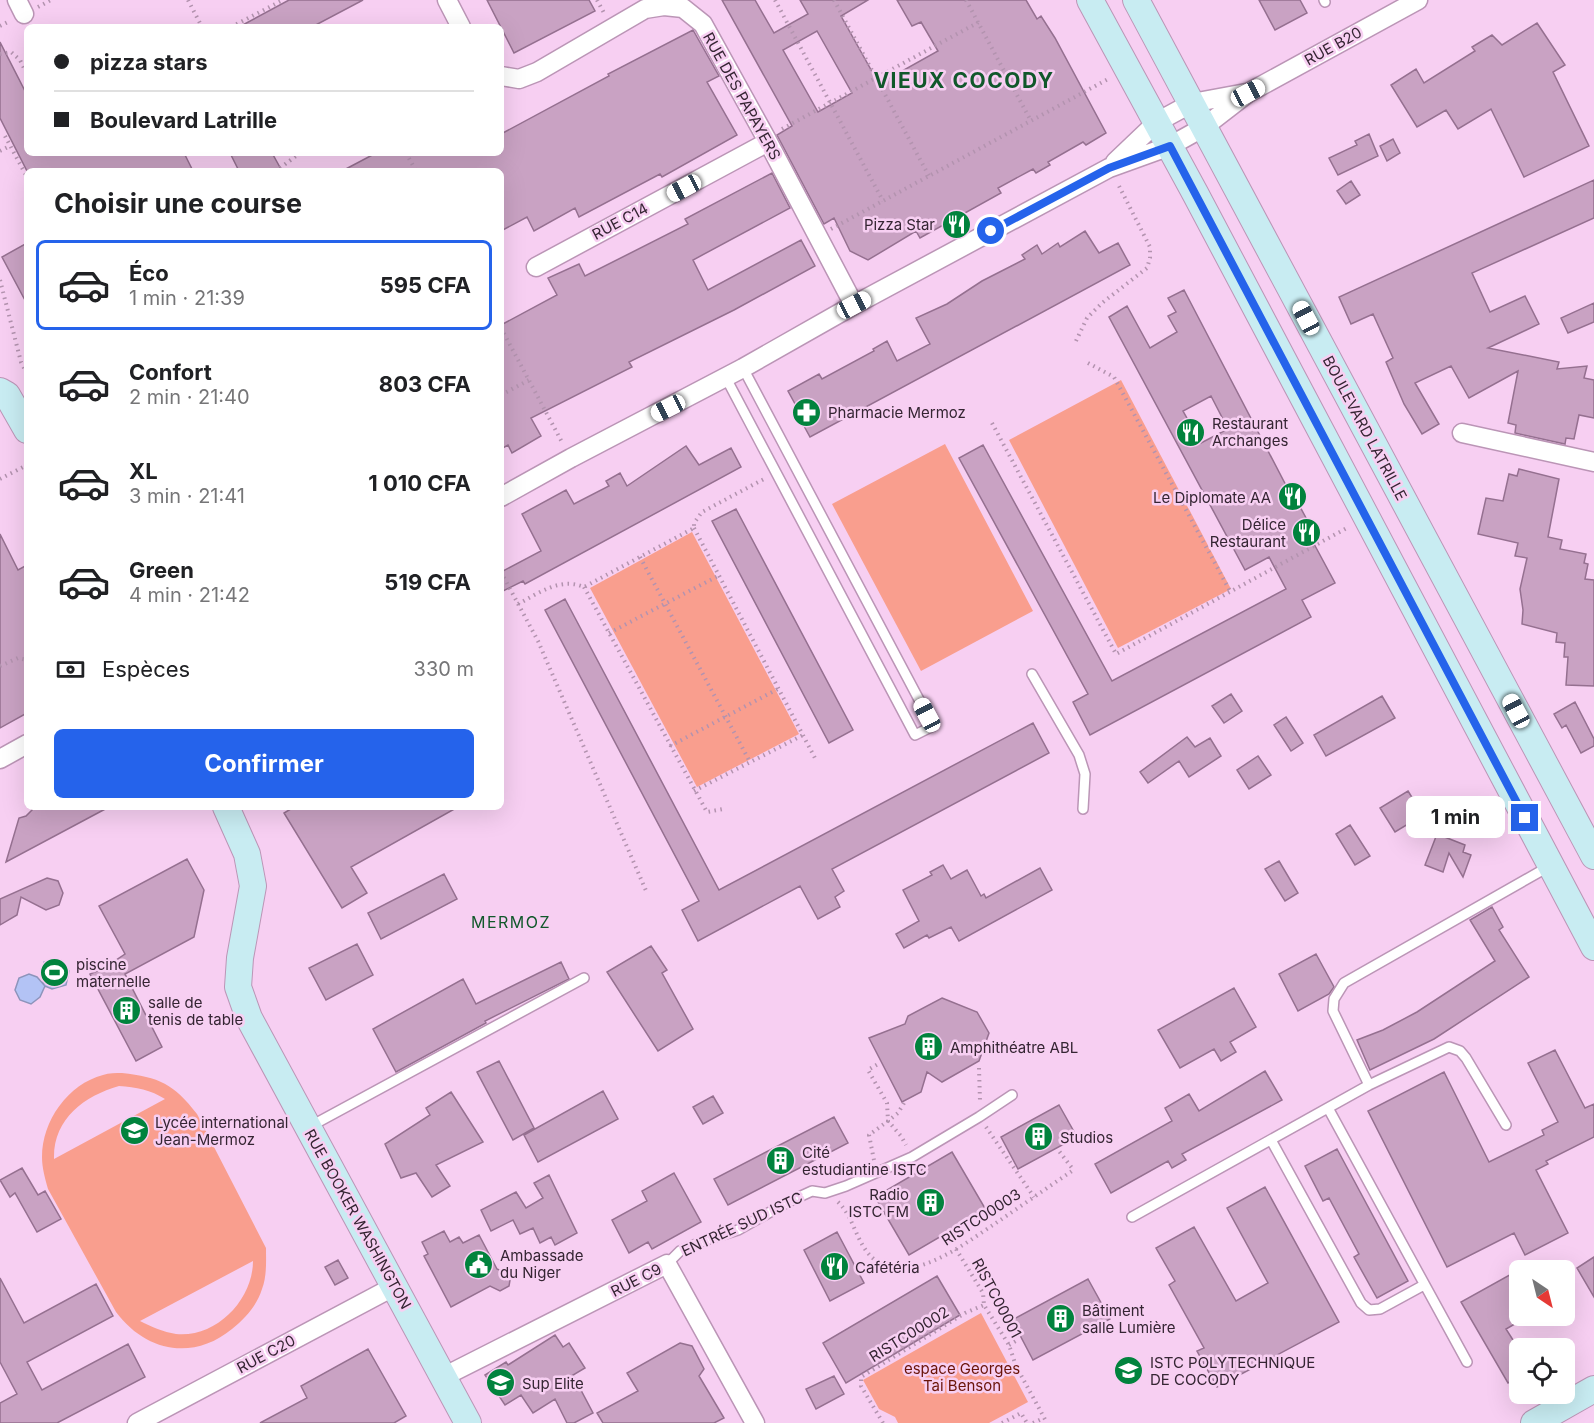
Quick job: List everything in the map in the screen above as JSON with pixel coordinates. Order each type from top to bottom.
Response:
[{"type":"main road","points":[[1090,0],[1170,146],[1594,947]]},
{"type":"main road","name":"BOULEVARD LATRILLE","points":[[1136,0],[1594,856]]},
{"type":"main road","points":[[0,391],[7,395],[24,425]]},
{"type":"main road","name":"RUE BOOKER WASHINGTON","points":[[227,810],[247,854],[253,886],[240,958],[238,987],[249,1018],[468,1423]]},
{"type":"main road","points":[[1534,1423],[1594,1389]]},
{"type":"street","points":[[447,0],[459,24]]},
{"type":"street","name":"RUE B20","points":[[1109,168],[1170,146],[1204,127],[1248,93],[1418,0]]},
{"type":"street","name":"RUE DES PAPAYERS","points":[[504,76],[519,79],[537,72],[645,9],[684,4],[703,24],[854,305]]},
{"type":"street","name":"RUE B20","points":[[1109,168],[1157,122],[1192,103],[1248,93]]},
{"type":"street","name":"RUE C14","points":[[536,267],[767,140]]},
{"type":"street","points":[[504,495],[726,378],[854,305],[1109,168]]},
{"type":"street","points":[[1462,433],[1594,462]]},
{"type":"street","points":[[0,759],[24,746]]},
{"type":"street","name":"RUE C9","points":[[443,1377],[667,1264],[755,1423]]},
{"type":"street","name":"RUE C20","points":[[137,1423],[394,1286]]},
{"type":"lane","points":[[726,378],[915,735],[933,726],[743,368]]},
{"type":"lane","points":[[1032,674],[1079,755],[1085,774],[1083,809]]},
{"type":"lane","points":[[1369,1085],[1333,1011],[1334,999],[1344,983],[1551,866]]},
{"type":"lane","points":[[308,1128],[584,978]]},
{"type":"lane","points":[[1132,1217],[1369,1085],[1449,1047],[1460,1051],[1466,1058],[1506,1125]]},
{"type":"lane","name":"ENTRÉE SUD ISTC","points":[[667,1264],[680,1251],[738,1230],[813,1191],[825,1193],[846,1186],[912,1157],[980,1117],[1012,1095]]},
{"type":"lane","points":[[1328,1108],[1467,1362]]},
{"type":"lane","points":[[1270,1140],[1361,1303],[1369,1310],[1380,1309],[1424,1285]]},
{"type":"path","points":[[188,0],[200,24]]},
{"type":"path","points":[[237,24],[283,0]]},
{"type":"path","points":[[774,0],[883,201]]},
{"type":"path","points":[[834,0],[929,176]]},
{"type":"path","points":[[966,0],[1031,121]]},
{"type":"path","points":[[767,140],[979,22]]},
{"type":"path","points":[[0,54],[11,52],[20,60],[24,68]]},
{"type":"path","points":[[818,236],[1126,69]]},
{"type":"path","points":[[5,136],[24,172]]},
{"type":"path","points":[[0,151],[10,146]]},
{"type":"path","points":[[280,168],[296,156]]},
{"type":"path","points":[[1076,340],[1087,318],[1102,303],[1147,268],[1150,258],[1150,247],[1109,168]]},
{"type":"path","points":[[0,280],[24,368]]},
{"type":"path","points":[[504,334],[571,458]]},
{"type":"path","points":[[1088,363],[1114,377],[1230,591]]},
{"type":"path","points":[[504,393],[529,380]]},
{"type":"path","points":[[992,423],[1116,654],[1366,517]]},
{"type":"path","points":[[0,479],[24,467]]},
{"type":"path","points":[[776,473],[702,512],[694,523],[694,528],[816,760]]},
{"type":"path","points":[[518,604],[559,584],[574,583],[584,586],[694,528]]},
{"type":"path","points":[[640,557],[750,762]]},
{"type":"path","points":[[609,633],[718,576]]},
{"type":"path","points":[[504,578],[538,641],[647,893]]},
{"type":"path","points":[[584,586],[707,812],[723,809]]},
{"type":"path","points":[[0,666],[18,658],[24,659]]},
{"type":"path","points":[[670,746],[778,689]]},
{"type":"path","points":[[694,791],[802,735]]},
{"type":"path","points":[[878,1064],[868,1070],[886,1103],[888,1121],[901,1136],[912,1157]]},
{"type":"path","points":[[979,1068],[980,1117],[1034,1197]]},
{"type":"path","points":[[880,1171],[872,1156],[869,1135],[898,1113],[904,1103]]},
{"type":"path","name":"RISTC00003","points":[[825,1193],[848,1213],[867,1252],[885,1266],[908,1268],[924,1264],[956,1249],[1072,1171],[1072,1167],[1059,1151]]},
{"type":"path","name":"RISTC00001","points":[[956,1249],[983,1293],[984,1305],[1009,1345],[1016,1366],[1047,1423]]},
{"type":"path","name":"RISTC00002","points":[[884,1423],[861,1386],[861,1377],[965,1313],[984,1305]]},
{"type":"path","points":[[1009,1345],[1019,1339]]},
{"type":"path","points":[[1002,1423],[1021,1413],[1027,1423]]},
{"type":"path","points":[[1034,1423],[1044,1418]]},
{"type":"green space","points":[[1121,380],[1231,589],[1118,648],[1009,440]]},
{"type":"green space","points":[[945,444],[1033,611],[921,671],[832,504]]},
{"type":"green space","points":[[692,532],[799,734],[697,787],[590,588]]},
{"type":"green space","points":[[110,1073],[146,1077],[165,1084],[189,1104],[197,1114],[266,1248],[265,1279],[254,1306],[232,1329],[202,1345],[171,1348],[141,1336],[128,1326],[116,1312],[48,1189],[43,1169],[43,1144],[59,1106],[68,1095],[90,1080]],"holes":[[[119,1086],[154,1093],[165,1099],[54,1159],[59,1132],[73,1111],[94,1096]],[[253,1261],[247,1289],[239,1302],[218,1323],[205,1330],[191,1334],[176,1334],[140,1321]]]},
{"type":"green space","name":"espace Georges Tai Benson","points":[[981,1313],[1028,1402],[989,1423],[898,1423],[895,1417],[879,1409],[863,1380]]},
{"type":"water","points":[[53,960],[64,965],[69,971],[66,985],[52,989],[45,986],[40,997],[31,1004],[20,1000],[15,990],[19,978],[29,974],[37,977],[44,985],[42,975],[44,962]]},
{"type":"building","points":[[289,0],[363,0],[318,24],[245,24]]},
{"type":"building","points":[[487,0],[589,0],[595,11],[514,53],[504,33],[504,24],[499,24]]},
{"type":"building","points":[[722,0],[755,0],[774,33],[808,14],[800,0],[868,0],[841,16],[879,84],[938,51],[921,22],[912,26],[897,0],[1026,0],[1037,19],[1041,16],[1055,38],[1106,133],[1086,145],[1083,142],[1048,162],[1050,165],[1036,173],[1033,169],[998,188],[1001,193],[920,238],[916,231],[868,260],[850,251],[834,218],[824,224],[777,135],[792,126]],"holes":[[[817,31],[852,93],[818,112],[783,50]]]},
{"type":"building","points":[[1259,0],[1300,0],[1307,13],[1275,30]]},
{"type":"building","points":[[1537,23],[1565,65],[1553,72],[1589,146],[1524,177],[1491,109],[1458,129],[1446,110],[1417,127],[1391,85],[1416,69],[1424,83],[1475,51],[1472,47],[1492,35],[1502,45]]},
{"type":"building","points":[[693,30],[719,76],[707,82],[737,135],[662,177],[660,174],[579,217],[575,208],[534,231],[527,217],[504,229],[504,168],[348,168],[370,156],[504,156],[504,132],[609,76],[608,74]]},
{"type":"building","points":[[0,42],[24,89],[24,156],[186,156],[192,168],[25,168],[0,118]]},
{"type":"building","points":[[1369,134],[1378,156],[1338,175],[1329,158],[1357,145],[1355,141]]},
{"type":"building","points":[[1393,139],[1400,153],[1387,161],[1380,146]]},
{"type":"building","points":[[232,156],[274,156],[280,168],[238,168]]},
{"type":"building","points":[[772,173],[790,208],[693,260],[708,290],[801,240],[815,266],[734,310],[629,362],[632,367],[531,418],[541,436],[512,453],[508,445],[504,447],[504,323],[557,295],[548,278],[579,264],[585,276],[688,224],[685,219]]},
{"type":"building","points":[[1594,180],[1594,218],[1472,273],[1490,312],[1525,296],[1539,324],[1488,348],[1559,362],[1557,369],[1587,366],[1584,378],[1594,380],[1594,418],[1579,415],[1574,439],[1566,438],[1565,444],[1515,433],[1516,425],[1508,423],[1518,371],[1469,398],[1451,366],[1415,383],[1439,424],[1422,434],[1404,404],[1386,362],[1393,358],[1373,314],[1351,324],[1339,297]]},
{"type":"building","points":[[1351,181],[1360,195],[1346,204],[1337,191]]},
{"type":"building","points":[[1085,231],[1099,253],[1118,243],[1130,265],[810,437],[788,391],[819,374],[822,379],[874,351],[873,349],[887,341],[897,361],[930,344],[916,318],[947,304],[982,281],[1025,259],[1022,255],[1037,245],[1042,254],[1058,243],[1060,247]]},
{"type":"building","points":[[24,245],[24,298],[2,257]]},
{"type":"building","points":[[1184,290],[1290,493],[1292,492],[1318,540],[1313,542],[1335,583],[1302,600],[1311,617],[1090,735],[1073,702],[1088,694],[959,458],[983,445],[1112,681],[1286,589],[1269,557],[1245,570],[1109,317],[1127,306],[1150,348],[1177,332],[1168,316],[1176,312],[1168,298]],"holes":[[[1211,396],[1228,429],[1201,443],[1183,411]]]},
{"type":"building","points":[[1594,303],[1594,322],[1568,333],[1561,318]]},
{"type":"building","points":[[686,446],[699,465],[731,448],[741,467],[525,584],[523,581],[504,590],[504,570],[541,551],[522,514],[566,490],[574,504],[609,486],[606,481],[620,473],[627,486]]},
{"type":"building","points":[[1519,469],[1559,479],[1548,537],[1562,540],[1560,549],[1586,554],[1584,563],[1588,564],[1585,579],[1594,580],[1594,686],[1566,685],[1568,657],[1564,657],[1565,643],[1556,642],[1557,633],[1522,624],[1520,589],[1527,558],[1515,556],[1518,543],[1478,534],[1486,498],[1503,501],[1509,474],[1517,476]]},
{"type":"building","points":[[736,509],[853,730],[829,743],[712,521]]},
{"type":"building","points":[[0,534],[18,570],[24,567],[24,715],[0,728]]},
{"type":"building","points":[[565,599],[719,890],[1033,723],[1049,753],[832,869],[844,891],[835,897],[840,907],[818,919],[800,886],[698,941],[682,910],[699,901],[545,610]]},
{"type":"building","points":[[1231,694],[1242,711],[1224,723],[1212,706]]},
{"type":"building","points":[[1382,696],[1395,718],[1326,756],[1314,735]]},
{"type":"building","points":[[1575,702],[1594,739],[1594,746],[1581,753],[1566,725],[1562,728],[1554,714]]},
{"type":"building","points":[[1286,717],[1303,743],[1291,751],[1274,725]]},
{"type":"building","points":[[1187,737],[1195,747],[1210,738],[1221,756],[1189,777],[1179,761],[1148,783],[1140,772]]},
{"type":"building","points":[[1258,756],[1271,775],[1249,789],[1237,770]]},
{"type":"building","points":[[1408,791],[1423,815],[1395,832],[1380,808]]},
{"type":"building","points":[[32,810],[103,810],[6,862],[19,818],[26,816]]},
{"type":"building","points":[[289,810],[453,810],[351,867],[367,893],[342,908],[284,813]]},
{"type":"building","points":[[1350,825],[1370,856],[1355,865],[1336,834]]},
{"type":"building","points":[[1437,834],[1465,845],[1463,852],[1471,855],[1463,877],[1449,853],[1443,872],[1425,865]]},
{"type":"building","points":[[187,859],[204,890],[194,937],[125,974],[162,1047],[136,1061],[90,974],[125,954],[99,906]]},
{"type":"building","points":[[1279,861],[1298,893],[1285,901],[1265,869]]},
{"type":"building","points":[[943,865],[951,879],[967,870],[981,896],[984,894],[986,898],[1040,868],[1052,890],[959,941],[951,927],[929,938],[927,935],[904,948],[896,934],[919,921],[903,890],[932,875],[930,872]]},
{"type":"building","points":[[444,874],[457,899],[381,939],[368,913]]},
{"type":"building","points":[[47,878],[58,881],[63,893],[59,905],[46,910],[21,897],[17,915],[0,925],[0,899]]},
{"type":"building","points":[[1492,907],[1503,927],[1499,930],[1529,977],[1434,1039],[1370,1070],[1357,1040],[1383,1030],[1417,1012],[1495,961],[1470,920]]},
{"type":"building","points":[[357,944],[373,975],[326,1000],[309,968]]},
{"type":"building","points":[[651,946],[667,970],[662,973],[693,1029],[658,1051],[607,972]]},
{"type":"building","points":[[1316,954],[1334,987],[1329,994],[1298,1011],[1279,974]]},
{"type":"building","points":[[561,962],[569,979],[485,1021],[486,1023],[396,1072],[373,1029],[463,979],[476,1004]]},
{"type":"building","points":[[1234,988],[1256,1027],[1230,1042],[1236,1052],[1221,1061],[1214,1049],[1180,1068],[1158,1030]]},
{"type":"building","name":"Amphithéatre ABL","points":[[942,998],[977,1012],[989,1033],[979,1061],[942,1082],[927,1072],[921,1092],[902,1102],[869,1038],[905,1024],[908,1016]]},
{"type":"building","points":[[1555,1050],[1585,1108],[1594,1104],[1594,1137],[1546,1161],[1548,1164],[1536,1170],[1568,1233],[1525,1255],[1514,1233],[1447,1267],[1368,1111],[1444,1072],[1489,1162],[1544,1135],[1542,1130],[1558,1122],[1528,1063]]},
{"type":"building","points":[[499,1061],[534,1128],[513,1140],[477,1072]]},
{"type":"building","points":[[1265,1071],[1282,1100],[1182,1154],[1186,1160],[1172,1168],[1168,1161],[1111,1193],[1095,1164],[1172,1121],[1165,1108],[1189,1094],[1199,1111]]},
{"type":"building","points":[[603,1091],[618,1119],[538,1162],[524,1135]]},
{"type":"building","points":[[451,1092],[483,1142],[436,1165],[450,1186],[432,1197],[416,1173],[401,1178],[385,1144],[430,1115],[426,1108]]},
{"type":"building","points":[[713,1096],[723,1113],[703,1124],[693,1107]]},
{"type":"building","name":"Studios","points":[[1059,1105],[1077,1137],[1018,1169],[1001,1137]]},
{"type":"building","name":"Cité estudiantine ISTC","points":[[834,1117],[848,1143],[728,1205],[714,1179]]},
{"type":"building","points":[[1337,1149],[1408,1281],[1377,1298],[1354,1257],[1359,1254],[1329,1198],[1323,1201],[1305,1166]]},
{"type":"building","name":"Radio ISTC FM","points":[[952,1152],[986,1210],[909,1255],[875,1197]]},
{"type":"building","points":[[22,1168],[38,1195],[45,1191],[61,1219],[37,1232],[15,1193],[10,1197],[0,1180]]},
{"type":"building","points":[[674,1173],[701,1222],[652,1249],[648,1242],[629,1253],[612,1220],[647,1201],[642,1191]]},
{"type":"building","points":[[549,1175],[577,1233],[555,1245],[551,1237],[540,1243],[533,1228],[520,1234],[513,1220],[491,1231],[481,1210],[516,1192],[526,1208],[543,1198],[534,1183]]},
{"type":"building","points":[[1265,1187],[1339,1322],[1217,1387],[1197,1351],[1204,1348],[1169,1285],[1175,1281],[1156,1248],[1194,1227],[1236,1301],[1268,1283],[1227,1208]]},
{"type":"building","points":[[444,1231],[450,1242],[459,1237],[463,1243],[479,1235],[497,1269],[508,1274],[509,1286],[500,1291],[490,1286],[451,1307],[424,1256],[428,1254],[422,1242]]},
{"type":"building","name":"Cafétéria","points":[[837,1232],[864,1283],[830,1301],[804,1250]]},
{"type":"building","points":[[1594,1257],[1594,1297],[1577,1268]]},
{"type":"building","points":[[338,1260],[348,1278],[335,1285],[325,1267]]},
{"type":"building","points":[[1509,1275],[1509,1326],[1511,1326],[1506,1329],[1512,1338],[1509,1338],[1509,1382],[1508,1383],[1461,1302]]},
{"type":"building","points":[[937,1276],[960,1315],[846,1383],[823,1343]]},
{"type":"building","points":[[0,1278],[24,1323],[96,1284],[113,1316],[27,1362],[42,1390],[128,1344],[145,1377],[57,1423],[0,1423],[0,1403],[17,1394],[0,1362]]},
{"type":"building","name":"Bâtiment salle Lumière","points":[[1088,1279],[1110,1319],[1033,1360],[1012,1320]]},
{"type":"building","points":[[555,1335],[563,1347],[569,1343],[585,1368],[573,1375],[593,1413],[574,1423],[567,1423],[555,1399],[533,1413],[521,1395],[505,1405],[485,1375],[506,1362],[508,1365]]},
{"type":"building","points":[[680,1343],[692,1346],[704,1369],[699,1376],[724,1418],[714,1423],[603,1423],[597,1413],[638,1391],[627,1373]]},
{"type":"building","points":[[368,1349],[406,1416],[394,1423],[260,1423],[307,1398],[301,1386]]},
{"type":"building","points":[[834,1376],[844,1394],[816,1409],[806,1389]]},
{"type":"place","name":"Pizza Star","points":[[956,224]]},
{"type":"place","name":"Pharmacie Mermoz","points":[[807,412]]},
{"type":"place","name":"Restaurant Archanges","points":[[1191,432]]},
{"type":"place","name":"Le Diplomate AA","points":[[1292,497]]},
{"type":"place","name":"Délice Restaurant","points":[[1307,533]]},
{"type":"place","name":"piscine maternelle","points":[[55,973]]},
{"type":"place","name":"salle de tenis de table","points":[[127,1011]]},
{"type":"place","name":"Amphithéatre ABL","points":[[929,1047]]},
{"type":"place","name":"Lycée international Jean-Mermoz","points":[[134,1131]]},
{"type":"place","name":"Studios","points":[[1039,1137]]},
{"type":"place","name":"Cité estudiantine ISTC","points":[[781,1161]]},
{"type":"place","name":"Radio ISTC FM","points":[[930,1203]]},
{"type":"place","name":"Ambassade du Niger","points":[[479,1264]]},
{"type":"place","name":"Cafétéria","points":[[834,1267]]},
{"type":"place","name":"Bâtiment salle Lumière","points":[[1061,1319]]},
{"type":"place","name":"ISTC POLYTECHNIQUE DE COCODY","points":[[1129,1371]]},
{"type":"place","name":"Sup Elite","points":[[501,1383]]},
{"type":"district","name":"VIEUX COCODY","points":[[964,80]]},
{"type":"district","name":"MERMOZ","points":[[511,922]]},
{"type":"route","points":[[991,231],[1109,168],[1170,146],[1525,818]]}]
